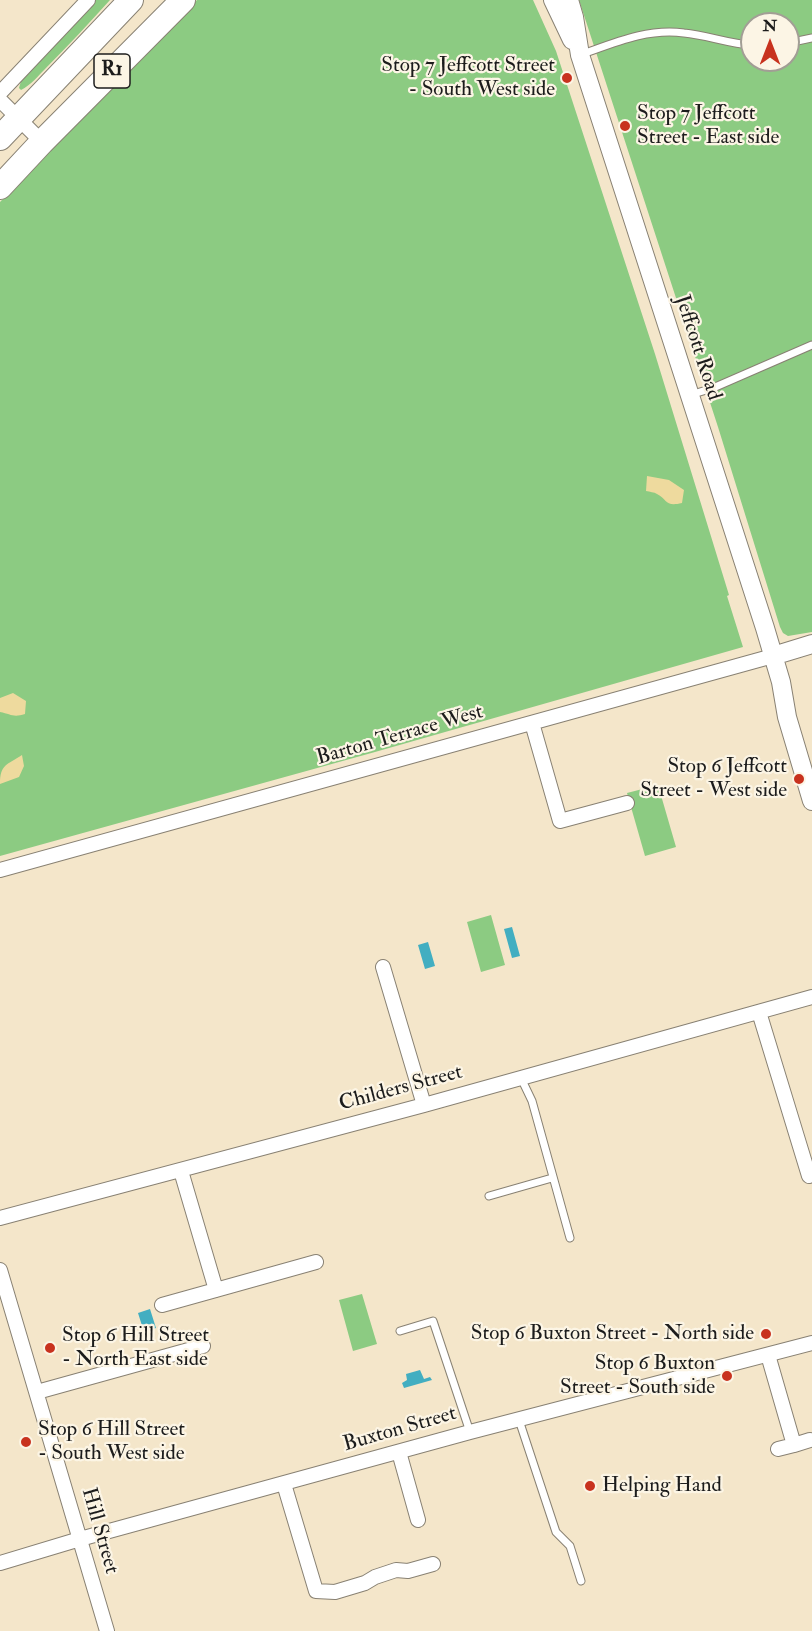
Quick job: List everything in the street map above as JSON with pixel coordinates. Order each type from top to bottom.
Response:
[{"type":"highway","name":"R1","points":[[0,138],[131,0]]},
{"type":"highway","name":"R1","points":[[0,188],[42,142],[183,0]]},
{"type":"main road","name":"Jeffcott Road","points":[[553,0],[580,55],[773,656],[781,682],[787,717],[812,801]]},
{"type":"main road","name":"Jeffcott Road","points":[[568,0],[574,17],[580,55]]},
{"type":"main road","name":"Barton Terrace West","points":[[773,656],[812,644]]},
{"type":"street","points":[[0,93],[88,0]]},
{"type":"street","points":[[0,100],[42,142]]},
{"type":"street","name":"Barton Terrace West","points":[[0,870],[773,656]]},
{"type":"street","points":[[532,723],[561,821],[627,803]]},
{"type":"street","points":[[383,967],[424,1105]]},
{"type":"street","name":"Childers Street","points":[[0,1218],[424,1105],[812,997]]},
{"type":"street","points":[[759,1012],[809,1176]]},
{"type":"street","points":[[181,1171],[216,1290]]},
{"type":"street","points":[[162,1305],[316,1262]]},
{"type":"street","name":"Hill Street","points":[[0,1270],[107,1631]]},
{"type":"street","name":"Buxton Street","points":[[0,1563],[471,1432],[812,1343]]},
{"type":"street","points":[[37,1392],[203,1346]]},
{"type":"street","points":[[768,1355],[794,1445]]},
{"type":"street","points":[[778,1449],[810,1440]]},
{"type":"street","points":[[399,1452],[418,1520]]},
{"type":"street","points":[[284,1484],[316,1591],[335,1592],[396,1570],[408,1571],[433,1564]]},
{"type":"lane","points":[[580,55],[654,32],[683,33],[740,44]]},
{"type":"lane","points":[[689,396],[713,388],[812,345]]},
{"type":"lane","points":[[521,1078],[532,1101],[570,1238]]},
{"type":"lane","points":[[489,1196],[552,1178]]},
{"type":"lane","points":[[400,1331],[433,1321],[471,1432]]},
{"type":"lane","points":[[519,1420],[556,1532],[570,1546],[581,1581]]},
{"type":"green space","points":[[95,0],[110,0],[37,77],[21,90],[19,88],[21,81],[26,73]]},
{"type":"green space","points":[[197,0],[533,0],[556,51],[655,354],[743,647],[0,856],[0,202]]},
{"type":"green space","points":[[579,0],[812,0],[812,632],[788,636],[780,627],[718,427]]},
{"type":"green space","points":[[658,785],[676,847],[645,856],[627,793]]},
{"type":"green space","points":[[491,915],[505,965],[481,972],[467,922]]},
{"type":"green space","points":[[362,1294],[377,1344],[353,1351],[339,1300]]},
{"type":"sand","points":[[647,476],[669,480],[684,490],[682,503],[670,503],[656,493],[646,491]]},
{"type":"sand","points":[[13,693],[26,701],[25,714],[15,716],[0,712],[0,698]]},
{"type":"sand","points":[[22,755],[24,766],[19,777],[0,784],[3,769],[8,763]]},
{"type":"water","points":[[512,927],[520,956],[512,958],[504,929]]},
{"type":"water","points":[[428,942],[435,966],[425,969],[418,945]]},
{"type":"water","points":[[150,1309],[156,1328],[144,1332],[138,1313]]},
{"type":"water","points":[[420,1370],[424,1379],[430,1377],[432,1380],[404,1388],[402,1383],[407,1380],[406,1374]]},
{"type":"place","name":"Stop 7 Jeffcott Street - South West side","points":[[567,78]]},
{"type":"place","name":"Stop 7 Jeffcott Street - East side","points":[[625,126]]},
{"type":"place","name":"Stop 6 Jeffcott Street - West side","points":[[799,779]]},
{"type":"place","name":"Stop 6 Buxton Street - North side","points":[[766,1334]]},
{"type":"place","name":"Stop 6 Hill Street - North East side","points":[[50,1348]]},
{"type":"place","name":"Stop 6 Buxton Street - South side","points":[[727,1376]]},
{"type":"place","name":"Stop 6 Hill Street - South West side","points":[[26,1442]]},
{"type":"place","name":"Helping Hand","points":[[590,1486]]}]
